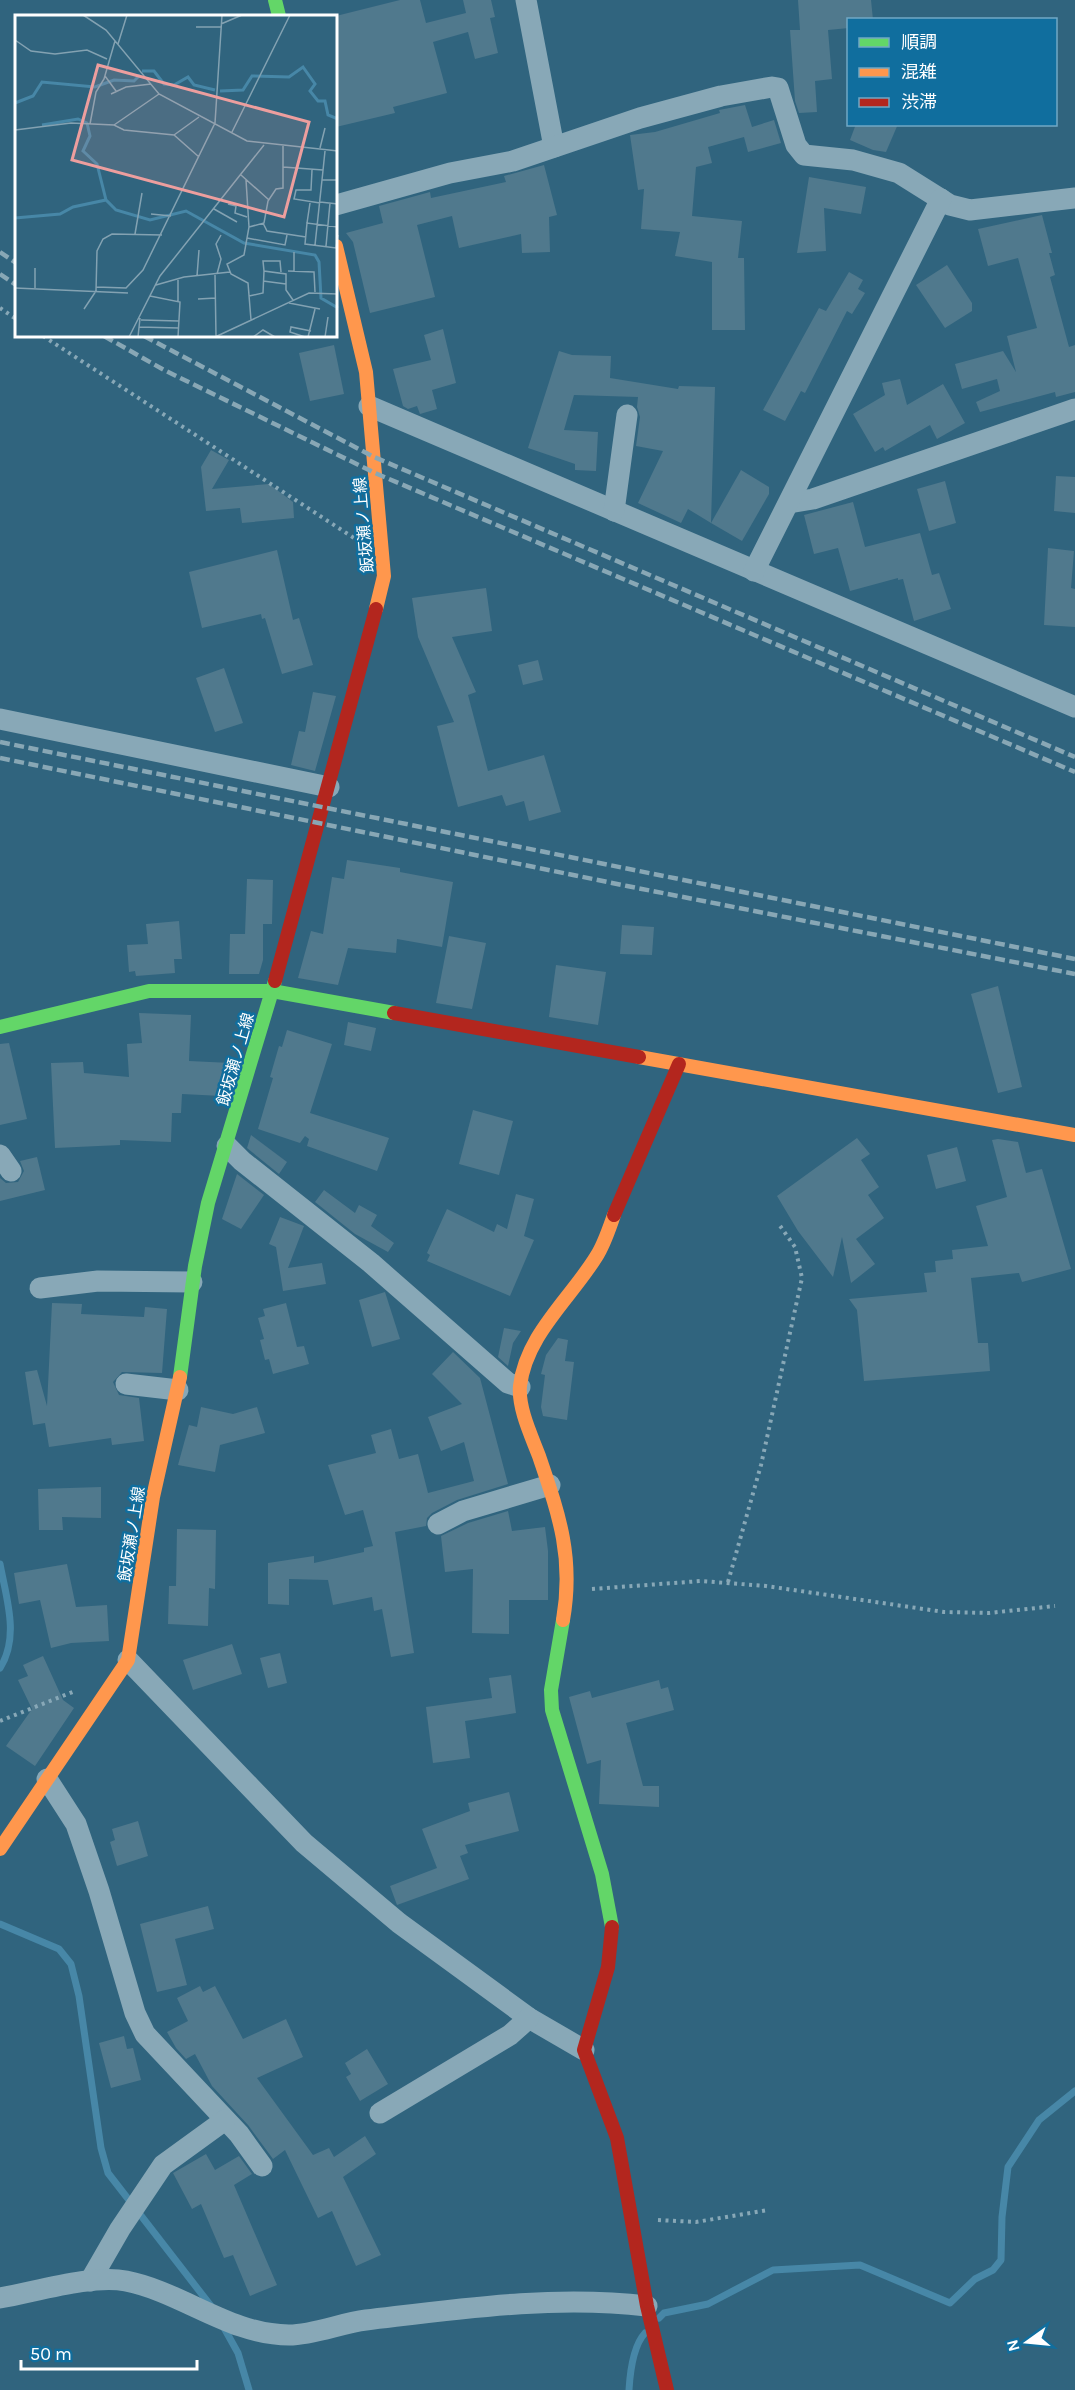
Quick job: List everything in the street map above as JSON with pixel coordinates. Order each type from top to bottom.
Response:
[{"type":"street","points":[[275,0],[279,15]]},
{"type":"street","points":[[526,0],[554,147]]},
{"type":"street","points":[[338,204],[450,173],[513,161],[640,118],[721,96],[772,87],[778,88],[796,145],[804,156],[853,160],[899,173],[950,205],[970,210],[1075,198]]},
{"type":"street","points":[[754,571],[940,199]]},
{"type":"street","name":"飯坂瀬ノ上線","points":[[0,1849],[128,1660],[153,1497],[178,1390],[192,1282],[208,1203],[272,991],[379,602],[384,576],[383,549],[366,372],[338,254]]},
{"type":"street","points":[[369,406],[1075,707]]},
{"type":"street","points":[[789,503],[813,499],[1075,409]]},
{"type":"street","points":[[614,511],[627,415]]},
{"type":"street","points":[[0,719],[329,787]]},
{"type":"street","points":[[0,1027],[148,991],[272,991],[1075,1136]]},
{"type":"street","points":[[667,2390],[649,2313],[617,2138],[584,2050],[608,1967],[613,1933],[602,1874],[585,1812],[552,1710],[551,1690],[568,1592],[567,1550],[550,1485],[536,1452],[520,1387],[530,1348],[597,1256],[679,1064]]},
{"type":"street","points":[[227,1146],[242,1161],[371,1263],[508,1383],[520,1387]]},
{"type":"street","points":[[40,1288],[98,1281],[192,1282]]},
{"type":"street","points":[[126,1384],[178,1390]]},
{"type":"street","points":[[438,1524],[463,1511],[550,1485]]},
{"type":"street","points":[[128,1660],[304,1843],[399,1923],[529,2018],[584,2050]]},
{"type":"street","points":[[47,1779],[75,1824],[135,2013],[145,2034],[225,2120],[262,2166]]},
{"type":"street","points":[[380,2113],[510,2036],[529,2018]]},
{"type":"street","points":[[90,2281],[120,2229],[163,2165],[225,2120]]},
{"type":"street","points":[[0,2298],[90,2281],[125,2280],[155,2289],[189,2306],[236,2324],[290,2335],[358,2321],[541,2301],[649,2313]]},
{"type":"path","points":[[0,308],[15,318]]},
{"type":"path","points":[[46,338],[365,545],[383,549]]},
{"type":"path","points":[[728,1582],[761,1465],[802,1278],[795,1247],[778,1223]]},
{"type":"path","points":[[568,1592],[644,1584],[728,1582],[945,1612],[989,1613],[1055,1606]]},
{"type":"path","points":[[0,1721],[77,1690]]},
{"type":"path","points":[[630,2215],[660,2220],[696,2222],[768,2210]]},
{"type":"building","points":[[400,0],[420,0],[426,23],[466,13],[463,0],[491,0],[495,17],[490,18],[498,53],[475,59],[468,32],[433,42],[447,93],[393,107],[395,113],[338,127],[338,16]]},
{"type":"building","points":[[798,0],[871,0],[873,18],[847,18],[847,28],[828,30],[832,79],[815,81],[817,112],[799,113],[795,101],[790,30],[800,30]]},
{"type":"building","points":[[745,105],[752,127],[774,120],[781,143],[748,152],[744,137],[708,147],[712,163],[696,167],[692,216],[742,221],[738,258],[744,258],[745,330],[712,330],[712,262],[675,256],[680,232],[641,229],[644,189],[638,190],[630,135],[655,132],[720,113],[719,110]]},
{"type":"building","points":[[855,126],[897,126],[886,152],[873,150],[850,140]]},
{"type":"building","points":[[544,165],[557,215],[549,217],[550,252],[522,253],[521,234],[459,248],[452,216],[417,225],[435,297],[370,313],[353,242],[346,233],[383,223],[379,206],[430,192],[431,198],[506,182],[504,176]]},
{"type":"building","points":[[809,177],[866,187],[861,214],[824,208],[826,251],[797,253]]},
{"type":"building","points":[[1042,215],[1055,275],[1050,277],[1069,347],[1075,345],[1075,392],[1056,397],[1055,392],[980,412],[976,402],[1000,391],[997,379],[962,389],[955,364],[1003,351],[1016,372],[1007,336],[1037,328],[1018,258],[988,266],[978,229]]},
{"type":"building","points":[[947,265],[972,303],[972,311],[945,328],[916,285]]},
{"type":"building","points":[[849,272],[863,280],[858,289],[865,293],[852,314],[847,311],[805,393],[801,391],[785,421],[763,410],[819,308],[826,311]]},
{"type":"building","points":[[443,329],[456,383],[432,390],[437,409],[420,414],[417,406],[408,409],[403,406],[393,369],[431,360],[424,335]]},
{"type":"building","points":[[334,345],[344,394],[310,401],[299,353]]},
{"type":"building","points":[[559,351],[572,355],[611,356],[610,378],[678,389],[679,386],[715,387],[711,523],[688,509],[681,523],[638,503],[663,451],[636,446],[640,417],[637,407],[638,397],[574,395],[564,430],[598,432],[596,471],[575,470],[575,464],[528,448]]},
{"type":"building","points":[[900,379],[907,405],[943,384],[965,423],[937,439],[930,425],[885,451],[883,447],[875,452],[853,414],[885,395],[882,383]]},
{"type":"building","points":[[211,450],[229,460],[212,489],[269,484],[293,502],[294,518],[242,523],[240,508],[206,511],[201,467]]},
{"type":"building","points":[[741,470],[769,487],[769,494],[742,541],[711,523]]},
{"type":"building","points":[[1056,476],[1075,477],[1075,513],[1054,511]]},
{"type":"building","points":[[945,481],[956,523],[929,531],[917,489]]},
{"type":"building","points":[[853,502],[865,547],[920,533],[932,575],[939,573],[951,609],[914,621],[903,579],[898,580],[898,578],[850,591],[838,548],[814,554],[804,515]]},
{"type":"building","points":[[1048,548],[1074,551],[1071,588],[1075,589],[1075,627],[1044,625]]},
{"type":"building","points":[[277,550],[293,620],[299,618],[313,665],[282,674],[265,618],[262,619],[261,614],[202,628],[189,572]]},
{"type":"building","points":[[486,588],[492,631],[452,637],[476,692],[468,695],[488,771],[544,755],[561,812],[529,821],[524,801],[506,806],[502,795],[458,807],[437,726],[454,722],[418,637],[412,598]]},
{"type":"building","points":[[538,660],[543,680],[523,685],[518,665]]},
{"type":"building","points":[[224,668],[243,723],[215,732],[196,678]]},
{"type":"building","points":[[313,692],[336,696],[315,771],[291,765],[299,731],[305,732]]},
{"type":"building","points":[[347,860],[400,868],[400,872],[453,882],[442,947],[397,939],[396,953],[348,948],[338,985],[298,978],[311,931],[323,934],[332,877],[344,879]]},
{"type":"building","points":[[247,879],[273,880],[272,924],[263,924],[263,960],[259,974],[229,974],[230,934],[245,934]]},
{"type":"building","points":[[179,921],[182,959],[174,959],[175,973],[136,976],[135,971],[129,972],[127,945],[148,944],[146,924]]},
{"type":"building","points":[[622,925],[654,927],[652,955],[620,954]]},
{"type":"building","points":[[449,936],[486,943],[472,1009],[436,1003]]},
{"type":"building","points":[[556,965],[606,972],[598,1025],[549,1017]]},
{"type":"building","points":[[998,986],[1022,1087],[998,1093],[971,994]]},
{"type":"building","points":[[139,1013],[191,1015],[189,1061],[231,1063],[222,1096],[182,1094],[181,1113],[172,1113],[171,1142],[120,1140],[120,1145],[55,1148],[51,1063],[83,1062],[84,1073],[129,1077],[127,1044],[142,1043]]},
{"type":"building","points":[[348,1022],[376,1028],[371,1051],[344,1045]]},
{"type":"building","points":[[287,1030],[332,1044],[310,1113],[389,1138],[377,1171],[307,1146],[309,1139],[305,1136],[300,1143],[258,1129],[273,1078],[270,1077],[279,1046],[282,1047]]},
{"type":"building","points":[[9,1043],[27,1119],[0,1125],[0,1044]]},
{"type":"building","points":[[473,1110],[513,1121],[499,1175],[459,1164]]},
{"type":"building","points":[[251,1135],[287,1162],[279,1174],[247,1148]]},
{"type":"building","points":[[857,1138],[870,1154],[861,1160],[879,1187],[868,1195],[884,1218],[856,1239],[875,1264],[851,1283],[842,1237],[833,1277],[798,1231],[777,1196]]},
{"type":"building","points":[[992,1140],[1018,1142],[1026,1173],[1042,1169],[1071,1269],[1022,1282],[1019,1273],[971,1278],[978,1343],[988,1343],[990,1371],[864,1381],[857,1310],[849,1299],[927,1292],[924,1273],[936,1272],[935,1261],[953,1259],[952,1250],[988,1246],[976,1206],[1007,1197]]},
{"type":"building","points":[[957,1147],[966,1181],[936,1189],[927,1155]]},
{"type":"building","points":[[37,1157],[45,1190],[0,1201],[0,1178],[6,1183],[18,1182],[24,1171],[20,1161]]},
{"type":"building","points":[[237,1174],[264,1195],[241,1229],[222,1219]]},
{"type":"building","points":[[324,1190],[355,1213],[359,1205],[377,1215],[371,1226],[394,1243],[388,1252],[355,1234],[315,1202]]},
{"type":"building","points":[[516,1194],[534,1199],[524,1236],[534,1240],[510,1296],[427,1261],[430,1255],[427,1253],[447,1209],[494,1232],[497,1224],[507,1229]]},
{"type":"building","points":[[280,1217],[304,1226],[288,1268],[322,1263],[326,1284],[283,1291],[276,1247],[269,1244]]},
{"type":"building","points":[[385,1292],[400,1339],[372,1347],[359,1300]]},
{"type":"building","points":[[52,1303],[82,1304],[81,1314],[144,1317],[145,1307],[167,1309],[162,1373],[122,1372],[113,1382],[119,1395],[139,1398],[144,1441],[112,1445],[111,1438],[49,1447],[45,1423],[33,1425],[25,1372],[37,1370],[47,1406]]},
{"type":"building","points":[[286,1303],[297,1347],[304,1346],[309,1364],[273,1374],[269,1359],[265,1360],[260,1340],[264,1339],[258,1318],[265,1316],[263,1309]]},
{"type":"building","points":[[504,1328],[521,1331],[513,1343],[508,1366],[498,1357]]},
{"type":"building","points":[[558,1338],[568,1340],[565,1361],[574,1362],[567,1420],[543,1416],[541,1407],[545,1375],[541,1374],[546,1355]]},
{"type":"building","points":[[453,1352],[480,1378],[508,1484],[457,1500],[432,1513],[427,1518],[426,1526],[395,1532],[414,1653],[391,1657],[382,1609],[374,1611],[372,1597],[333,1605],[328,1580],[289,1579],[289,1605],[268,1604],[268,1563],[314,1556],[314,1563],[364,1552],[364,1548],[373,1546],[363,1510],[345,1515],[328,1465],[376,1453],[371,1435],[391,1429],[399,1459],[418,1454],[428,1493],[474,1481],[464,1442],[441,1451],[428,1417],[462,1404],[432,1374]]},
{"type":"building","points":[[201,1407],[233,1414],[257,1407],[265,1433],[220,1445],[215,1472],[178,1465],[189,1425],[197,1427]]},
{"type":"building","points":[[101,1487],[101,1518],[62,1517],[63,1530],[39,1530],[38,1489]]},
{"type":"building","points":[[508,1511],[512,1531],[545,1527],[548,1551],[548,1600],[509,1600],[509,1634],[472,1633],[473,1569],[445,1572],[441,1536],[468,1523]]},
{"type":"building","points":[[177,1529],[216,1530],[215,1589],[209,1588],[208,1626],[168,1624],[169,1586],[176,1586]]},
{"type":"building","points":[[67,1564],[76,1607],[107,1605],[109,1641],[71,1643],[51,1648],[40,1600],[19,1604],[14,1573]]},
{"type":"building","points":[[232,1644],[242,1674],[193,1690],[183,1660]]},
{"type":"building","points":[[280,1653],[287,1683],[268,1688],[260,1658]]},
{"type":"building","points":[[43,1656],[63,1700],[74,1708],[35,1766],[6,1746],[32,1709],[18,1680],[28,1676],[23,1665]]},
{"type":"building","points":[[511,1675],[516,1713],[465,1721],[470,1758],[433,1763],[426,1707],[492,1698],[489,1678]]},
{"type":"building","points":[[659,1680],[661,1689],[668,1687],[674,1710],[626,1723],[643,1786],[659,1786],[659,1807],[599,1804],[601,1760],[587,1764],[569,1697],[590,1691],[592,1698]]},
{"type":"building","points":[[509,1792],[519,1831],[465,1845],[468,1853],[460,1856],[469,1879],[397,1905],[390,1886],[437,1868],[422,1829],[470,1811],[468,1803]]},
{"type":"building","points":[[138,1821],[148,1856],[117,1866],[110,1842],[115,1840],[112,1829]]},
{"type":"building","points":[[208,1906],[214,1929],[175,1939],[187,1985],[157,1992],[140,1924]]},
{"type":"building","points":[[200,1986],[203,1992],[215,1986],[243,2039],[286,2019],[303,2057],[257,2078],[313,2155],[329,2148],[334,2157],[365,2136],[376,2154],[343,2177],[381,2255],[356,2266],[332,2211],[318,2218],[285,2150],[273,2159],[248,2125],[212,2086],[195,2054],[186,2059],[176,2048],[167,2032],[188,2021],[177,1998]]},
{"type":"building","points":[[124,2036],[127,2049],[133,2048],[141,2080],[111,2088],[99,2043]]},
{"type":"building","points":[[367,2049],[388,2084],[360,2101],[346,2077],[351,2074],[345,2063]]},
{"type":"building","points":[[206,2154],[215,2170],[239,2156],[252,2174],[234,2185],[277,2285],[250,2296],[233,2255],[224,2258],[201,2204],[192,2209],[173,2173]]},
{"type":"waterway","points":[[0,1564],[10,1617],[9,1643],[0,1668]]},
{"type":"waterway","points":[[0,1924],[59,1949],[71,1964],[79,1996],[101,2148],[108,2173],[211,2306]]},
{"type":"waterway","points":[[659,2318],[664,2313],[708,2304],[773,2270],[860,2265],[950,2303],[975,2279],[993,2270],[1001,2260],[1002,2217],[1008,2167],[1039,2120],[1075,2091]]},
{"type":"waterway","points":[[223,2326],[238,2353],[249,2390]]},
{"type":"waterway","points":[[629,2390],[635,2352],[645,2333]]},
{"type":"railway","points":[[0,252],[15,262]]},
{"type":"railway","points":[[0,274],[15,284]]},
{"type":"railway","points":[[108,338],[164,370],[375,473],[1075,772]]},
{"type":"railway","points":[[148,338],[374,457],[1075,757]]},
{"type":"railway","points":[[0,742],[1075,959]]},
{"type":"railway","points":[[0,758],[627,886],[1075,974]]},
{"type":"traffic: fast","points":[[275,0],[279,15]]},
{"type":"traffic: fast","points":[[180,1377],[195,1266],[208,1203],[275,981]]},
{"type":"traffic: fast","points":[[0,1027],[149,991],[272,991],[394,1013]]},
{"type":"traffic: fast","points":[[563,1620],[551,1690],[552,1710],[602,1874],[612,1927]]},
{"type":"traffic: slow","points":[[338,254],[366,372],[384,576],[376,609]]},
{"type":"traffic: slow","points":[[639,1057],[1075,1135]]},
{"type":"traffic: slow","points":[[563,1620],[567,1576],[563,1536],[553,1498],[523,1412],[520,1386],[531,1350],[551,1318],[596,1257],[614,1215]]},
{"type":"traffic: slow","points":[[0,1849],[128,1660],[153,1497],[180,1377]]},
{"type":"traffic: jam","points":[[275,981],[376,609]]},
{"type":"traffic: jam","points":[[394,1013],[639,1057]]},
{"type":"traffic: jam","points":[[614,1215],[679,1064]]},
{"type":"traffic: jam","points":[[612,1927],[608,1967],[584,2050],[617,2138],[647,2306],[667,2390]]}]
